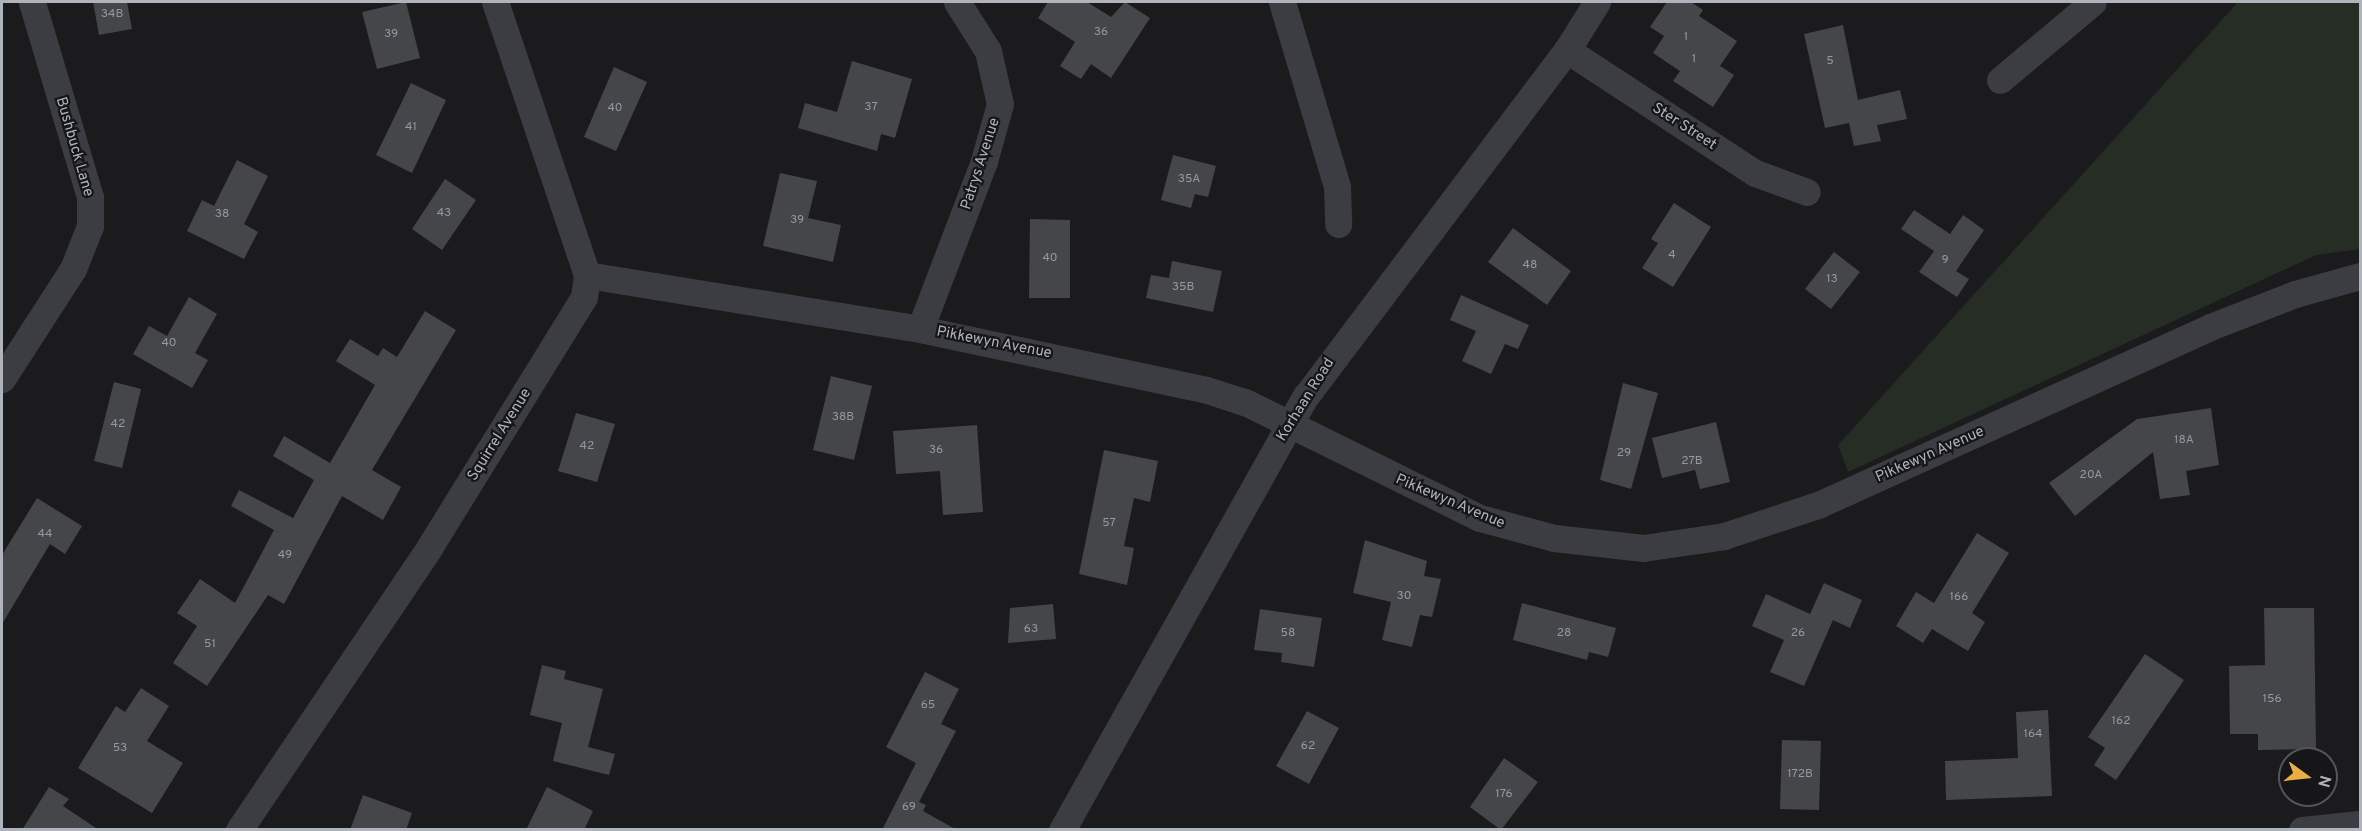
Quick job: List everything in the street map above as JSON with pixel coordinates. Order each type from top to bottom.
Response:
[{"type":"street","name":"Bushbuck Lane","points":[[2,379],[73,269],[90,226],[90,197],[32,2]]},
{"type":"street","points":[[495,2],[587,275]]},
{"type":"street","name":"Patrys Avenue","points":[[920,329],[984,161],[1000,104],[988,51],[957,2]]},
{"type":"street","points":[[1282,2],[1337,187],[1338,224]]},
{"type":"street","name":"Korhaan Road","points":[[1062,830],[1289,424],[1346,338],[1567,50],[1597,2]]},
{"type":"street","points":[[2000,80],[2093,2]]},
{"type":"street","name":"Ster Street","points":[[1567,50],[1755,173],[1807,192]]},
{"type":"street","name":"Pikkewyn Avenue","points":[[587,275],[920,329],[1184,384],[1245,402],[1425,494],[1517,531],[1597,545],[1671,546],[1751,529],[1818,505],[2210,327],[2295,294],[2361,276]]},
{"type":"street","name":"Squirrel Avenue","points":[[239,830],[573,322],[587,275]]},
{"type":"street","points":[[2302,830],[2361,824]]},
{"type":"shaded area","points":[[2238,2],[2360,2],[2360,249],[2316,255],[1848,472],[1838,445]]},
{"type":"building","points":[[93,2],[127,2],[132,29],[99,35]]},
{"type":"building","points":[[406,2],[420,58],[377,69],[362,12]]},
{"type":"building","points":[[1048,2],[1087,2],[1111,17],[1125,2],[1150,18],[1111,78],[1091,64],[1081,79],[1060,66],[1075,42],[1038,18]]},
{"type":"building","points":[[1667,2],[1691,2],[1703,10],[1699,16],[1737,41],[1720,66],[1734,75],[1713,107],[1673,81],[1680,71],[1653,53],[1664,36],[1650,27]]},
{"type":"building","points":[[1843,25],[1858,100],[1900,90],[1907,119],[1877,125],[1881,141],[1854,146],[1849,123],[1825,128],[1804,34]]},
{"type":"building","points":[[852,61],[912,79],[895,138],[881,134],[877,151],[798,128],[805,103],[837,112]]},
{"type":"building","points":[[614,67],[647,82],[616,151],[584,137]]},
{"type":"building","points":[[411,83],[446,100],[412,173],[376,155]]},
{"type":"building","points":[[1173,155],[1216,166],[1208,197],[1195,194],[1191,208],[1161,200]]},
{"type":"building","points":[[237,160],[268,176],[244,224],[258,232],[244,259],[187,231],[202,200],[214,206]]},
{"type":"building","points":[[780,173],[817,181],[808,218],[841,225],[833,262],[763,246]]},
{"type":"building","points":[[445,179],[476,200],[442,250],[412,229]]},
{"type":"building","points":[[1674,203],[1711,227],[1673,287],[1642,268],[1658,243],[1651,239]]},
{"type":"building","points":[[1914,210],[1950,234],[1963,215],[1984,230],[1956,271],[1969,279],[1957,297],[1919,272],[1934,251],[1901,229]]},
{"type":"building","points":[[1030,219],[1070,220],[1070,298],[1029,298]]},
{"type":"building","points":[[1513,228],[1571,271],[1547,305],[1488,262]]},
{"type":"building","points":[[1834,252],[1860,272],[1831,309],[1805,289]]},
{"type":"building","points":[[1172,261],[1222,271],[1213,312],[1146,298],[1151,275],[1169,278]]},
{"type":"building","points":[[1461,295],[1529,325],[1518,349],[1505,344],[1491,374],[1462,361],[1476,331],[1450,320]]},
{"type":"building","points":[[189,297],[217,314],[195,353],[208,360],[192,388],[133,354],[149,326],[167,336]]},
{"type":"building","points":[[425,311],[456,330],[372,470],[401,487],[383,520],[342,496],[284,604],[268,595],[207,686],[173,663],[197,626],[177,613],[200,579],[235,603],[274,530],[231,506],[239,490],[293,518],[314,480],[273,456],[284,436],[330,463],[375,385],[336,361],[350,339],[378,356],[383,348],[397,357]]},
{"type":"building","points":[[831,376],[872,386],[854,460],[813,450]]},
{"type":"building","points":[[114,382],[141,389],[122,468],[94,461]]},
{"type":"building","points":[[1623,383],[1658,393],[1631,489],[1600,480]]},
{"type":"building","points":[[2211,408],[2219,465],[2186,471],[2190,495],[2160,499],[2153,452],[2075,516],[2049,483],[2137,419]]},
{"type":"building","points":[[576,413],[615,424],[597,482],[558,471]]},
{"type":"building","points":[[1716,422],[1730,482],[1700,489],[1695,470],[1662,478],[1652,438]]},
{"type":"building","points":[[977,425],[983,512],[943,515],[940,471],[896,474],[893,431]]},
{"type":"building","points":[[1104,450],[1158,461],[1150,502],[1134,498],[1124,546],[1134,548],[1127,585],[1079,574]]},
{"type":"building","points":[[37,498],[82,526],[65,554],[50,544],[2,624],[2,555]]},
{"type":"building","points":[[1977,533],[2009,553],[1972,613],[1985,622],[1968,651],[1932,629],[1923,643],[1896,626],[1916,592],[1934,603]]},
{"type":"building","points":[[1365,540],[1427,561],[1424,576],[1441,579],[1432,617],[1420,615],[1412,647],[1382,640],[1391,602],[1353,593]]},
{"type":"building","points":[[1824,583],[1862,600],[1850,628],[1833,620],[1804,686],[1770,672],[1784,640],[1752,626],[1766,594],[1810,614]]},
{"type":"building","points":[[1522,603],[1616,628],[1608,657],[1589,652],[1587,660],[1513,640]]},
{"type":"building","points":[[1053,604],[1056,639],[1008,643],[1010,608]]},
{"type":"building","points":[[2264,608],[2314,608],[2316,747],[2278,747],[2278,750],[2258,750],[2258,734],[2230,734],[2229,666],[2265,665]]},
{"type":"building","points":[[1260,609],[1322,618],[1314,667],[1281,662],[1282,653],[1254,650]]},
{"type":"building","points":[[2145,654],[2184,680],[2116,780],[2094,765],[2105,748],[2088,737]]},
{"type":"building","points":[[542,665],[566,671],[564,679],[603,689],[588,747],[615,754],[609,775],[553,761],[562,723],[530,715]]},
{"type":"building","points":[[925,672],[959,689],[941,724],[956,731],[919,802],[926,805],[923,811],[957,830],[882,830],[916,763],[886,747]]},
{"type":"building","points":[[141,688],[169,706],[147,741],[183,763],[152,813],[78,768],[116,706],[125,712]]},
{"type":"building","points":[[2048,710],[2052,796],[1946,800],[1945,761],[2018,758],[2016,712]]},
{"type":"building","points":[[1307,711],[1339,728],[1309,784],[1276,766]]},
{"type":"building","points":[[1782,740],[1821,741],[1819,810],[1780,809]]},
{"type":"building","points":[[1504,758],[1538,782],[1501,830],[1470,807]]},
{"type":"building","points":[[49,787],[69,799],[63,806],[99,830],[22,830]]},
{"type":"building","points":[[547,787],[593,811],[584,830],[526,830]]},
{"type":"building","points":[[363,795],[412,813],[406,830],[350,830]]}]
